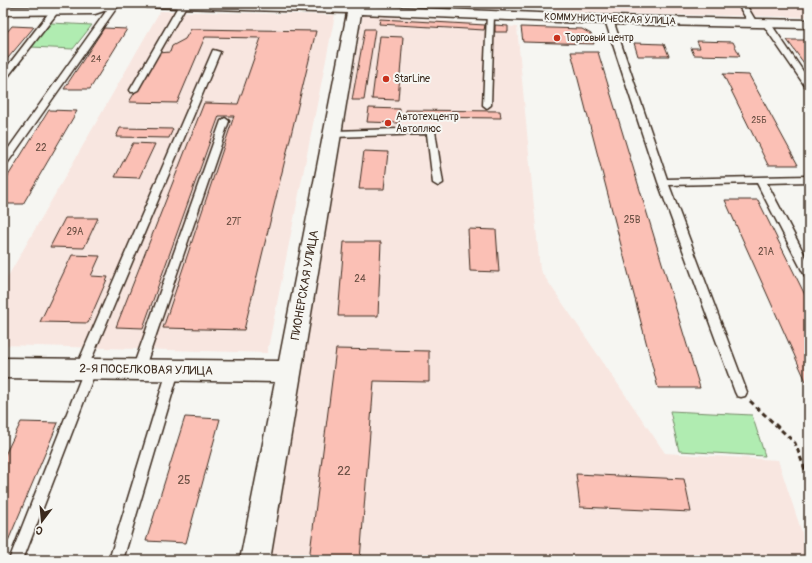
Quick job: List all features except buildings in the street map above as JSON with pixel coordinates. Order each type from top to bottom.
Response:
[{"type":"street","points":[[3,12],[95,10],[115,3]]},
{"type":"street","name":"КОММУНИСТИЧЕСКАЯ УЛИЦА","points":[[148,3],[356,6],[490,15],[609,20],[809,24]]},
{"type":"street","name":"ПИОНЕРСКАЯ УЛИЦА","points":[[255,560],[356,6]]},
{"type":"street","name":"2-Я ПОСЕЛКОВАЯ УЛИЦА","points":[[3,368],[289,372]]},
{"type":"lane","points":[[3,163],[115,3]]},
{"type":"lane","points":[[741,3],[760,23],[809,86]]},
{"type":"lane","points":[[134,90],[183,4]]},
{"type":"lane","points":[[3,77],[54,12]]},
{"type":"lane","points":[[487,105],[490,15]]},
{"type":"lane","points":[[609,20],[663,182],[741,392]]},
{"type":"lane","points":[[16,560],[86,370],[216,52]]},
{"type":"lane","points":[[138,370],[225,121]]},
{"type":"lane","points":[[333,134],[431,131],[438,184]]},
{"type":"lane","points":[[663,182],[760,179],[809,180]]},
{"type":"lane","points":[[760,179],[809,273]]},
{"type":"lane","points":[[116,560],[173,371]]},
{"type":"path","points":[[741,392],[795,443],[809,480]]},
{"type":"shaded area","points":[[367,3],[809,3],[809,17],[558,13],[550,6],[503,4],[503,9]]},
{"type":"shaded area","points":[[160,11],[335,15],[267,353],[3,345],[3,285]]},
{"type":"shaded area","points":[[363,14],[517,27],[540,270],[665,453],[778,460],[809,554],[809,560],[270,560]]},
{"type":"green space","points":[[51,23],[92,25],[73,49],[31,47]]},
{"type":"green space","points":[[670,411],[752,415],[765,456],[679,451]]},
{"type":"place","name":"Торговый центр","points":[[557,38]]},
{"type":"place","name":"StarLine","points":[[386,79]]},
{"type":"place","name":"Автотехцентр Автоплюс","points":[[388,123]]}]
